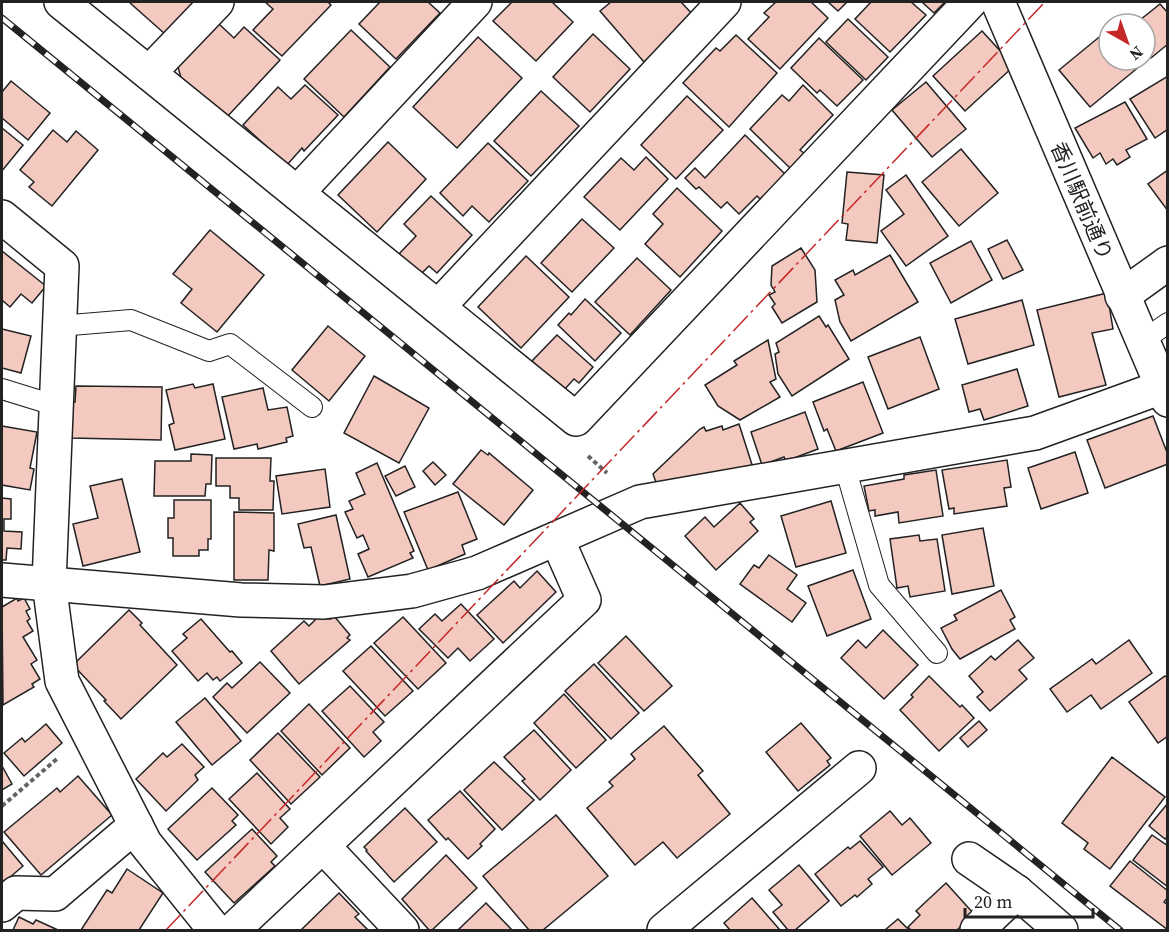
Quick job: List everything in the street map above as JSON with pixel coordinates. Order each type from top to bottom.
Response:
[{"type":"street","points":[[61,2],[576,419],[970,2]]},
{"type":"street","points":[[149,73],[217,2]]},
{"type":"street","points":[[297,193],[475,2]]},
{"type":"street","points":[[438,307],[724,2]]},
{"type":"street","name":"香川駅前通り","points":[[998,2],[1122,296],[1155,332],[1165,393]]},
{"type":"street","points":[[2,217],[62,266],[49,583],[62,681],[145,843],[215,930]]},
{"type":"street","points":[[1122,296],[1167,263]]},
{"type":"street","points":[[4,582],[49,583],[241,600],[324,602],[412,591],[477,573],[640,502],[1035,433],[1165,393]]},
{"type":"street","points":[[233,930],[584,600],[557,539]]},
{"type":"street","points":[[664,930],[859,768]]},
{"type":"street","points":[[2,905],[16,893],[55,894],[136,825]]},
{"type":"street","points":[[323,846],[402,930]]},
{"type":"street","points":[[969,859],[1017,892],[1061,930]]},
{"type":"street","points":[[977,930],[1017,892]]},
{"type":"lane","points":[[59,326],[131,320],[209,351],[230,344],[312,407]]},
{"type":"lane","points":[[2,389],[57,406]]},
{"type":"lane","points":[[845,467],[879,585],[937,653]]},
{"type":"path","points":[[576,419],[575,445],[640,502]]},
{"type":"path","points":[[2,806],[89,733]]},
{"type":"building","points":[[129,2],[195,2],[165,34]]},
{"type":"building","points":[[265,2],[328,2],[331,5],[282,56],[253,30],[273,9]]},
{"type":"building","points":[[380,2],[428,2],[440,13],[396,59],[359,24]]},
{"type":"building","points":[[512,2],[552,2],[573,22],[536,61],[493,21]]},
{"type":"building","points":[[611,2],[681,2],[695,17],[644,62],[600,11]]},
{"type":"building","points":[[776,2],[811,2],[828,18],[780,69],[748,39],[769,17],[764,13]]},
{"type":"building","points":[[828,2],[847,2],[838,11]]},
{"type":"building","points":[[871,2],[911,2],[926,15],[890,52],[855,19]]},
{"type":"building","points":[[922,2],[945,2],[934,13]]},
{"type":"building","points":[[1160,4],[1168,13],[1168,44],[1157,53],[1157,12],[1150,12]]},
{"type":"building","points":[[848,19],[888,57],[866,80],[826,42]]},
{"type":"building","points":[[219,24],[234,38],[244,27],[280,60],[226,118],[181,78],[178,67]]},
{"type":"building","points":[[351,30],[390,67],[344,117],[304,79]]},
{"type":"building","points":[[982,31],[1014,66],[965,111],[933,76]]},
{"type":"building","points":[[593,34],[630,69],[590,112],[553,77]]},
{"type":"building","points":[[736,35],[777,73],[729,127],[683,83],[716,48],[720,51]]},
{"type":"building","points":[[478,37],[522,78],[457,148],[413,107]]},
{"type":"building","points":[[819,38],[863,80],[837,106],[820,90],[817,93],[791,68]]},
{"type":"building","points":[[1097,39],[1097,72],[1133,72],[1090,107],[1059,70]]},
{"type":"building","points":[[1168,76],[1168,129],[1155,138],[1130,99]]},
{"type":"building","points":[[11,81],[50,113],[28,140],[2,118],[2,92]]},
{"type":"building","points":[[926,82],[966,129],[932,157],[892,110]]},
{"type":"building","points":[[305,85],[338,115],[304,151],[302,148],[287,165],[243,125],[278,87],[291,99]]},
{"type":"building","points":[[803,85],[833,115],[800,150],[805,154],[791,169],[750,129],[782,95],[789,101]]},
{"type":"building","points":[[541,91],[579,126],[531,176],[494,141]]},
{"type":"building","points":[[687,96],[723,130],[676,179],[641,145]]},
{"type":"building","points":[[1125,102],[1147,139],[1126,150],[1130,157],[1117,165],[1113,159],[1106,164],[1100,153],[1093,158],[1075,128]]},
{"type":"building","points":[[2,128],[23,145],[2,171]]},
{"type":"building","points":[[53,130],[67,142],[76,131],[98,150],[52,206],[29,187],[34,182],[20,170]]},
{"type":"building","points":[[745,135],[785,174],[761,200],[757,196],[739,214],[727,202],[721,208],[699,187],[696,189],[685,178],[695,168],[705,178]]},
{"type":"building","points":[[388,142],[426,179],[377,232],[338,195]]},
{"type":"building","points":[[488,143],[528,181],[489,222],[472,206],[463,216],[440,193]]},
{"type":"building","points":[[961,149],[998,193],[959,226],[922,182]]},
{"type":"building","points":[[646,157],[668,179],[620,230],[584,197],[621,158],[634,170]]},
{"type":"building","points":[[1168,170],[1168,211],[1148,184]]},
{"type":"building","points":[[847,172],[884,175],[877,243],[846,240],[848,224],[842,223]]},
{"type":"building","points":[[906,175],[948,236],[906,266],[881,231],[904,214],[886,190]]},
{"type":"building","points":[[677,188],[722,231],[680,277],[645,244],[663,224],[653,214]]},
{"type":"building","points":[[431,196],[472,235],[437,273],[429,266],[421,274],[399,254],[416,236],[404,224]]},
{"type":"building","points":[[582,219],[614,248],[572,292],[541,263]]},
{"type":"building","points":[[210,230],[264,275],[217,332],[181,303],[192,289],[173,274]]},
{"type":"building","points":[[1007,240],[1023,270],[1003,279],[988,249]]},
{"type":"building","points":[[971,241],[992,280],[951,303],[930,263]]},
{"type":"building","points":[[801,248],[815,270],[817,302],[782,323],[772,307],[775,304],[769,295],[775,292],[771,285],[772,266]]},
{"type":"building","points":[[2,251],[46,286],[32,303],[21,294],[10,307],[3,301],[2,303]]},
{"type":"building","points":[[890,255],[918,302],[851,341],[840,322],[835,300],[844,295],[835,280],[853,270],[855,275]]},
{"type":"building","points":[[526,256],[569,297],[521,348],[478,307]]},
{"type":"building","points":[[637,258],[671,290],[630,335],[595,302]]},
{"type":"building","points":[[1107,293],[1113,329],[1092,333],[1106,385],[1059,397],[1037,310]]},
{"type":"building","points":[[585,299],[621,333],[595,361],[558,325],[569,313],[571,315]]},
{"type":"building","points":[[1022,300],[1034,345],[968,364],[955,319]]},
{"type":"building","points":[[819,316],[826,327],[828,325],[849,359],[792,396],[778,374],[775,354],[779,352],[776,343]]},
{"type":"building","points":[[328,326],[365,356],[329,401],[292,370]]},
{"type":"building","points":[[2,329],[31,336],[21,373],[2,368]]},
{"type":"building","points":[[557,335],[593,367],[579,383],[574,379],[564,390],[532,361]]},
{"type":"building","points":[[920,337],[939,389],[888,409],[868,357]]},
{"type":"building","points":[[768,340],[776,379],[770,382],[780,397],[740,420],[718,406],[705,385],[737,365],[734,361]]},
{"type":"building","points":[[1017,369],[1028,406],[984,420],[980,409],[969,412],[962,385]]},
{"type":"building","points":[[374,376],[429,408],[399,463],[344,433]]},
{"type":"building","points":[[863,382],[883,433],[836,451],[827,429],[824,431],[813,402]]},
{"type":"building","points":[[193,384],[195,388],[213,384],[225,439],[175,450],[169,425],[174,423],[166,390]]},
{"type":"building","points":[[76,386],[162,387],[161,440],[70,438],[71,402],[75,402]]},
{"type":"building","points":[[263,388],[268,410],[287,407],[293,436],[286,438],[287,442],[258,449],[257,444],[234,449],[222,397]]},
{"type":"building","points":[[805,412],[818,449],[786,461],[784,457],[762,465],[751,432]]},
{"type":"building","points":[[1153,416],[1168,455],[1168,464],[1105,488],[1087,440]]},
{"type":"building","points":[[739,424],[754,471],[658,488],[653,474],[700,429],[704,427],[706,431],[722,426],[723,430]]},
{"type":"building","points":[[2,426],[37,432],[30,468],[34,469],[30,490],[2,485]]},
{"type":"building","points":[[481,450],[488,455],[489,453],[533,490],[504,525],[453,484]]},
{"type":"building","points":[[1075,452],[1088,493],[1041,509],[1028,468]]},
{"type":"building","points":[[191,454],[212,455],[211,484],[206,484],[205,496],[154,496],[155,461],[191,461]]},
{"type":"building","points":[[216,458],[271,458],[270,481],[274,481],[273,510],[239,510],[239,498],[230,498],[230,486],[216,486]]},
{"type":"building","points":[[1007,460],[1011,487],[1004,488],[1007,506],[954,514],[954,508],[949,509],[942,470]]},
{"type":"building","points":[[433,462],[446,475],[435,485],[423,471]]},
{"type":"building","points":[[377,463],[414,551],[410,553],[413,558],[368,577],[358,554],[369,549],[363,535],[357,538],[345,512],[353,509],[349,501],[365,494],[356,473]]},
{"type":"building","points":[[405,466],[415,487],[396,496],[385,476]]},
{"type":"building","points":[[325,469],[330,507],[282,514],[276,476]]},
{"type":"building","points":[[936,470],[943,516],[899,523],[898,512],[875,516],[875,510],[869,511],[864,486],[904,479],[904,475]]},
{"type":"building","points":[[122,479],[140,552],[83,566],[73,524],[98,518],[90,486]]},
{"type":"building","points":[[458,492],[477,539],[462,545],[465,554],[428,570],[404,512]]},
{"type":"building","points":[[2,498],[11,499],[11,519],[4,519],[4,531],[22,532],[21,549],[7,548],[6,560],[2,560]]},
{"type":"building","points":[[174,500],[211,500],[211,539],[208,539],[208,550],[199,550],[199,556],[173,556],[173,538],[168,538],[168,518],[174,518]]},
{"type":"building","points":[[831,501],[846,553],[796,567],[781,516]]},
{"type":"building","points":[[740,503],[754,519],[750,522],[758,531],[716,570],[685,536],[705,517],[714,527]]},
{"type":"building","points":[[234,512],[274,513],[274,551],[269,550],[268,580],[234,580]]},
{"type":"building","points":[[336,515],[350,579],[320,586],[311,547],[304,548],[298,524]]},
{"type":"building","points":[[983,528],[994,586],[952,594],[942,535]]},
{"type":"building","points":[[919,535],[920,541],[937,539],[945,591],[910,597],[908,586],[897,588],[890,539]]},
{"type":"building","points":[[769,555],[797,575],[787,589],[806,603],[792,622],[740,584],[754,565],[759,568]]},
{"type":"building","points":[[853,570],[871,619],[827,636],[808,586]]},
{"type":"building","points":[[537,571],[556,592],[503,643],[477,615],[514,581],[520,588]]},
{"type":"building","points":[[1001,590],[1015,617],[1010,620],[1015,629],[960,659],[941,628],[957,620],[954,615]]},
{"type":"building","points":[[17,598],[18,601],[24,598],[30,609],[26,611],[30,619],[27,621],[33,631],[23,637],[37,660],[31,664],[40,679],[32,684],[34,687],[3,705],[2,607]]},
{"type":"building","points":[[461,604],[494,639],[470,661],[458,648],[448,658],[419,629],[435,614],[442,621]]},
{"type":"building","points":[[129,610],[177,665],[121,719],[73,665]]},
{"type":"building","points":[[334,616],[350,635],[347,638],[350,640],[299,684],[271,651],[304,621],[309,626],[317,618],[331,619]]},
{"type":"building","points":[[403,617],[446,663],[418,689],[374,643]]},
{"type":"building","points":[[201,619],[242,663],[220,681],[217,677],[213,680],[207,673],[198,681],[172,651],[187,638],[183,634]]},
{"type":"building","points":[[883,630],[918,665],[884,699],[841,658],[858,640],[866,648]]},
{"type":"building","points":[[626,636],[672,686],[644,711],[598,663]]},
{"type":"building","points":[[1018,640],[1034,658],[1019,670],[1027,679],[990,711],[977,697],[983,692],[969,676],[991,656],[995,660]]},
{"type":"building","points":[[1129,640],[1152,673],[1101,709],[1091,695],[1067,712],[1050,689],[1092,659],[1096,664]]},
{"type":"building","points":[[371,646],[413,691],[385,716],[343,671]]},
{"type":"building","points":[[260,662],[290,693],[247,733],[213,697],[227,683],[232,688]]},
{"type":"building","points":[[594,664],[639,713],[611,739],[565,691]]},
{"type":"building","points":[[929,676],[974,718],[939,751],[900,710]]},
{"type":"building","points":[[1165,676],[1168,678],[1168,736],[1158,743],[1129,702]]},
{"type":"building","points":[[350,686],[384,722],[373,732],[381,741],[364,757],[322,711]]},
{"type":"building","points":[[564,694],[606,740],[576,768],[534,723]]},
{"type":"building","points":[[205,698],[241,741],[212,765],[176,722]]},
{"type":"building","points":[[309,704],[350,748],[322,775],[281,731]]},
{"type":"building","points":[[979,721],[987,730],[968,747],[960,738]]},
{"type":"building","points":[[801,723],[831,758],[827,761],[830,765],[798,791],[766,752]]},
{"type":"building","points":[[46,724],[62,743],[24,776],[4,753],[22,738],[25,742]]},
{"type":"building","points":[[664,726],[703,771],[698,775],[730,814],[677,858],[663,842],[635,865],[587,808],[613,786],[609,782],[635,759],[631,754]]},
{"type":"building","points":[[534,730],[571,770],[540,800],[522,781],[525,779],[504,757]]},
{"type":"building","points":[[278,733],[320,777],[291,804],[250,760]]},
{"type":"building","points":[[182,744],[204,767],[195,775],[198,780],[166,811],[136,779],[163,753],[167,757]]},
{"type":"building","points":[[1112,757],[1165,797],[1110,869],[1084,849],[1088,843],[1062,823]]},
{"type":"building","points":[[494,762],[534,800],[502,830],[464,790]]},
{"type":"building","points":[[2,766],[12,784],[2,790]]},
{"type":"building","points":[[257,773],[290,809],[280,818],[288,827],[271,844],[229,799]]},
{"type":"building","points":[[78,776],[112,815],[41,875],[4,832],[57,788],[60,792]]},
{"type":"building","points":[[212,788],[238,815],[232,821],[236,825],[197,860],[168,829]]},
{"type":"building","points":[[460,791],[495,829],[468,859],[428,820]]},
{"type":"building","points":[[1168,803],[1168,836],[1165,839],[1149,826]]},
{"type":"building","points":[[405,808],[437,842],[394,882],[364,847]]},
{"type":"building","points":[[890,811],[902,825],[910,818],[931,843],[892,875],[860,836]]},
{"type":"building","points":[[556,815],[608,876],[543,930],[529,930],[483,876]]},
{"type":"building","points":[[252,829],[277,856],[271,862],[275,866],[234,903],[205,872]]},
{"type":"building","points":[[1152,835],[1168,846],[1168,887],[1133,860]]},
{"type":"building","points":[[2,841],[23,866],[2,884]]},
{"type":"building","points":[[860,841],[883,867],[868,879],[872,884],[857,897],[855,895],[841,906],[815,874],[848,847],[850,849]]},
{"type":"building","points":[[446,855],[477,888],[432,930],[429,930],[402,899]]},
{"type":"building","points":[[1130,861],[1168,891],[1168,897],[1164,902],[1168,905],[1168,930],[1110,886]]},
{"type":"building","points":[[799,865],[829,901],[795,930],[788,930],[773,912],[782,905],[769,890]]},
{"type":"building","points":[[127,869],[163,893],[139,930],[81,930],[107,890],[112,893]]},
{"type":"building","points":[[946,883],[974,914],[957,930],[911,930],[908,927],[920,915],[916,911]]},
{"type":"building","points":[[339,893],[359,914],[355,917],[368,930],[301,930]]},
{"type":"building","points":[[752,898],[780,930],[730,930],[724,923]]},
{"type":"building","points":[[486,903],[512,930],[458,930]]},
{"type":"building","points":[[19,917],[33,924],[36,920],[58,930],[13,930]]},
{"type":"building","points":[[898,919],[909,930],[885,930]]},
{"type":"railway","points":[[2,18],[1120,930]]},
{"type":"power","points":[[166,930],[1045,2]]}]
